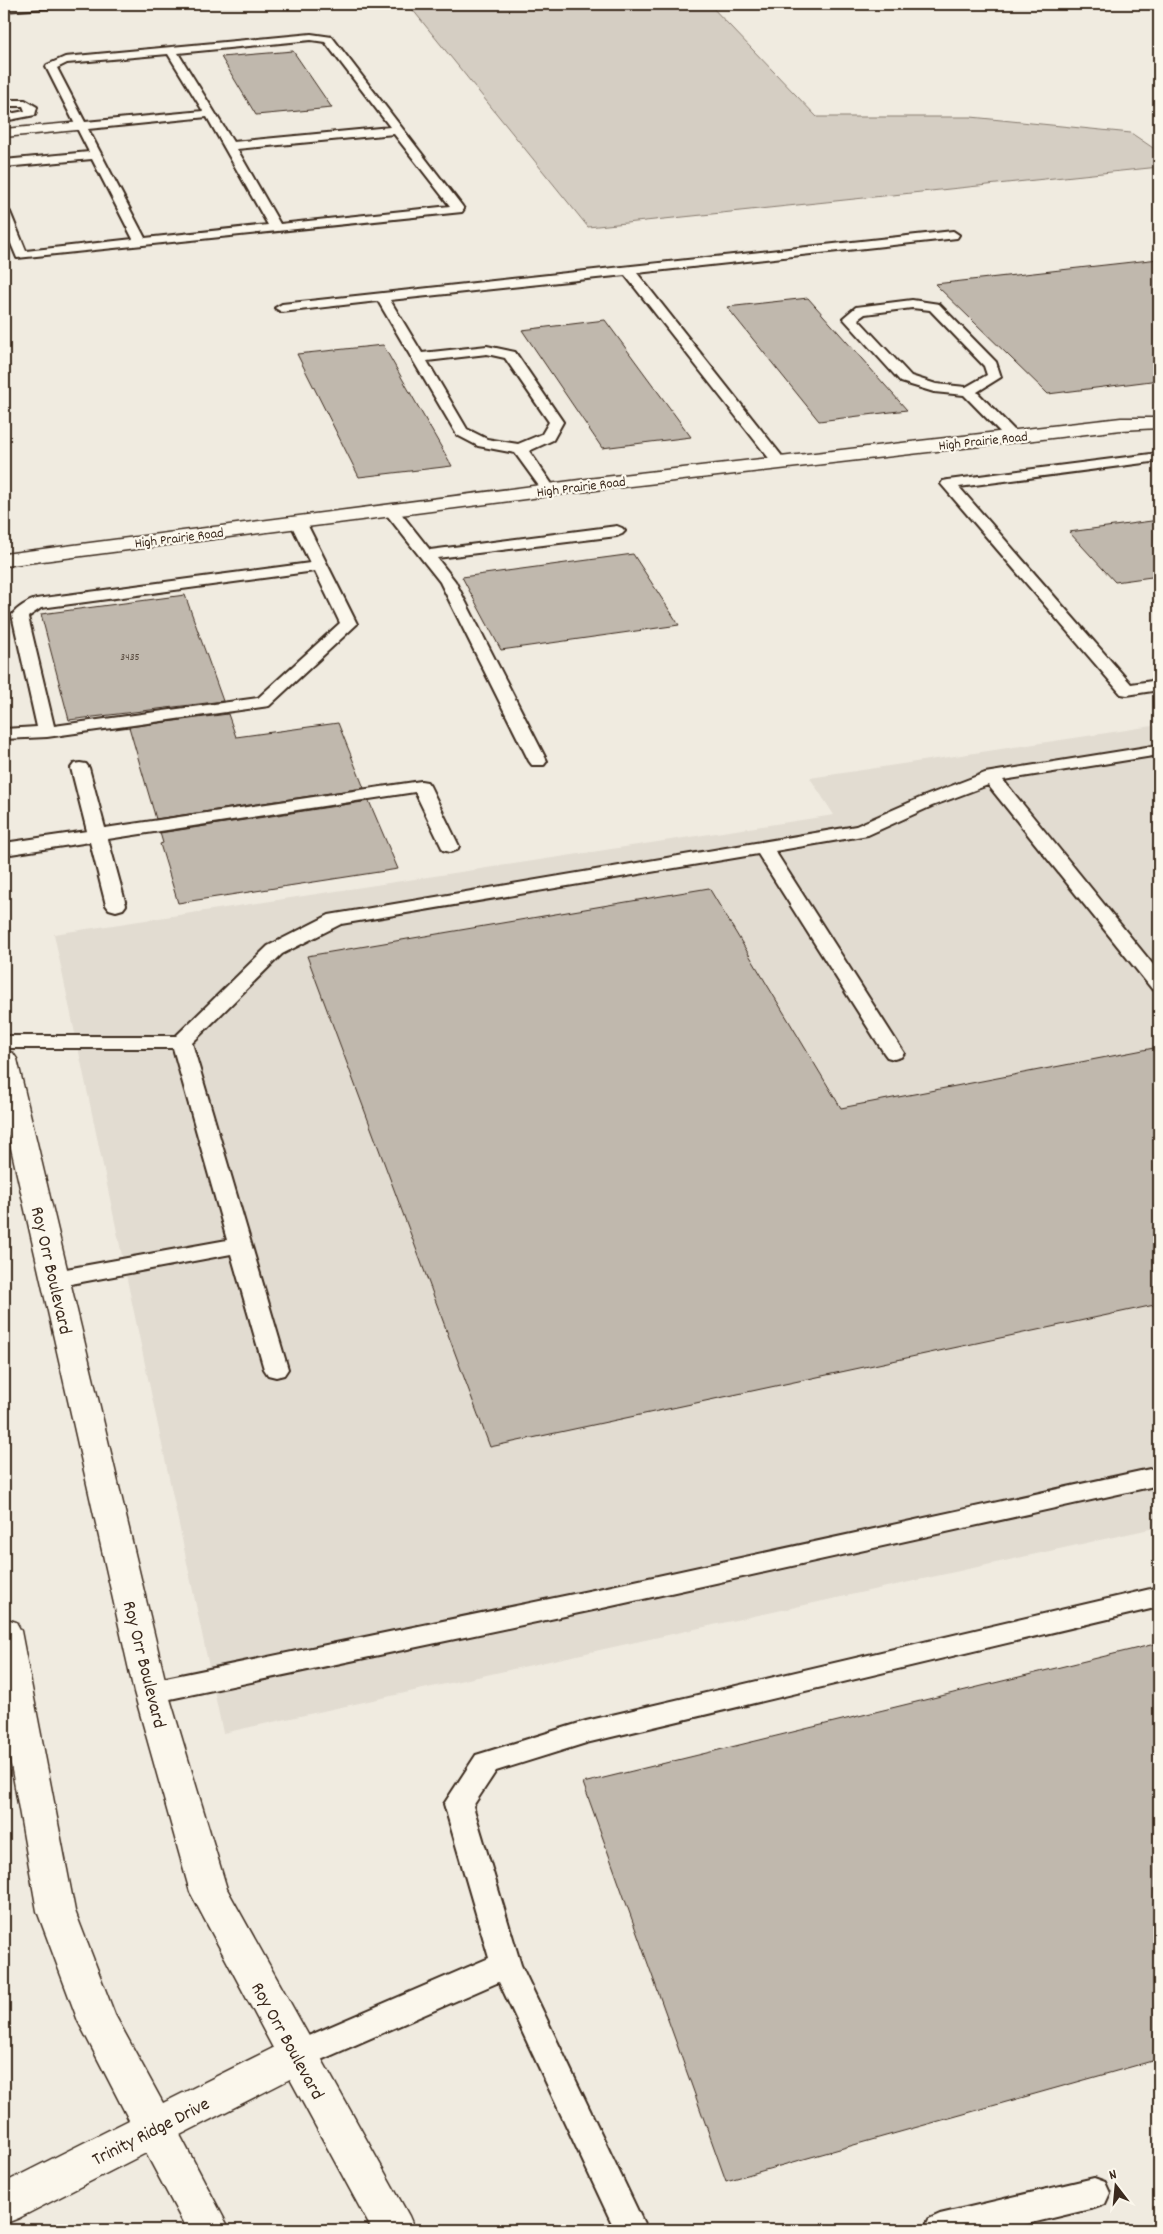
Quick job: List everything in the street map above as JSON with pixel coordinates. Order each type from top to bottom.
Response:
[{"type":"street","points":[[4,133],[82,126]]},
{"type":"street","name":"High Prairie Road","points":[[4,560],[549,490],[1121,424],[1159,423]]},
{"type":"street","name":"Roy Orr Boulevard","points":[[4,1059],[151,1692],[209,1892],[296,2056],[394,2230]]},
{"type":"street","points":[[4,1631],[56,1911],[98,2021],[208,2230]]},
{"type":"street","name":"Trinity Ridge Drive","points":[[4,2204],[296,2056]]},
{"type":"lane","points":[[4,8],[60,4]]},
{"type":"lane","points":[[4,212],[21,255],[458,209],[328,39],[311,37],[65,60],[51,67],[141,242]]},
{"type":"lane","points":[[171,50],[208,114],[230,146],[276,228]]},
{"type":"lane","points":[[4,102],[25,102],[32,107],[30,112],[4,118]]},
{"type":"lane","points":[[82,126],[208,114]]},
{"type":"lane","points":[[230,146],[396,130]]},
{"type":"lane","points":[[4,164],[96,155]]},
{"type":"lane","points":[[282,308],[953,235]]},
{"type":"lane","points":[[628,270],[780,463]]},
{"type":"lane","points":[[382,297],[418,358],[462,432],[482,443],[520,448],[548,437],[556,422],[510,355],[487,350],[418,358]]},
{"type":"lane","points":[[968,391],[994,377],[991,365],[934,307],[912,304],[861,310],[850,318],[906,379],[934,388],[968,391],[1012,436]]},
{"type":"lane","points":[[520,448],[549,490]]},
{"type":"lane","points":[[1159,457],[948,484],[1127,690],[1159,685]]},
{"type":"lane","points":[[391,510],[447,581],[538,761]]},
{"type":"lane","points":[[4,734],[47,732],[263,702],[349,624],[298,522]]},
{"type":"lane","points":[[426,555],[617,531]]},
{"type":"lane","points":[[47,732],[20,615],[36,604],[320,566]]},
{"type":"lane","points":[[4,1042],[182,1042],[275,950],[336,919],[862,831],[926,802],[991,777],[1159,750]]},
{"type":"lane","points":[[80,768],[116,904]]},
{"type":"lane","points":[[991,777],[1159,985]]},
{"type":"lane","points":[[4,849],[421,786],[450,846]]},
{"type":"lane","points":[[763,848],[894,1054]]},
{"type":"lane","points":[[182,1042],[276,1369]]},
{"type":"lane","points":[[55,1279],[240,1245]]},
{"type":"lane","points":[[151,1692],[598,1599],[1159,1476]]},
{"type":"lane","points":[[631,2230],[506,1965],[458,1804],[486,1763],[586,1732],[1159,1597]]},
{"type":"lane","points":[[296,2056],[506,1965]]},
{"type":"lane","points":[[940,2230],[1094,2193]]},
{"type":"shaded area","points":[[408,4],[709,4],[817,117],[971,117],[1131,133],[1159,152],[1159,167],[588,227]]},
{"type":"shaded area","points":[[1159,725],[1159,1527],[223,1733],[54,934],[834,815],[810,778]]},
{"type":"building","points":[[293,51],[332,108],[256,115],[221,57]]},
{"type":"building","points":[[1159,259],[1159,380],[1048,394],[935,284]]},
{"type":"building","points":[[808,298],[907,410],[819,421],[727,307]]},
{"type":"building","points":[[605,320],[691,437],[602,448],[522,330]]},
{"type":"building","points":[[383,345],[452,466],[359,477],[297,354]]},
{"type":"building","points":[[1159,520],[1159,576],[1115,582],[1069,532]]},
{"type":"building","points":[[633,554],[679,625],[501,650],[462,577]]},
{"type":"building","points":[[185,595],[223,701],[69,720],[41,614]]},
{"type":"building","points":[[228,714],[236,737],[338,723],[364,788],[156,819],[129,727]]},
{"type":"building","points":[[369,801],[398,869],[178,903],[160,844],[163,843],[160,833]]},
{"type":"building","points":[[709,888],[841,1108],[1159,1047],[1159,1304],[490,1447],[307,956]]},
{"type":"building","points":[[1159,1643],[1159,2059],[726,2181],[583,1783]]}]
